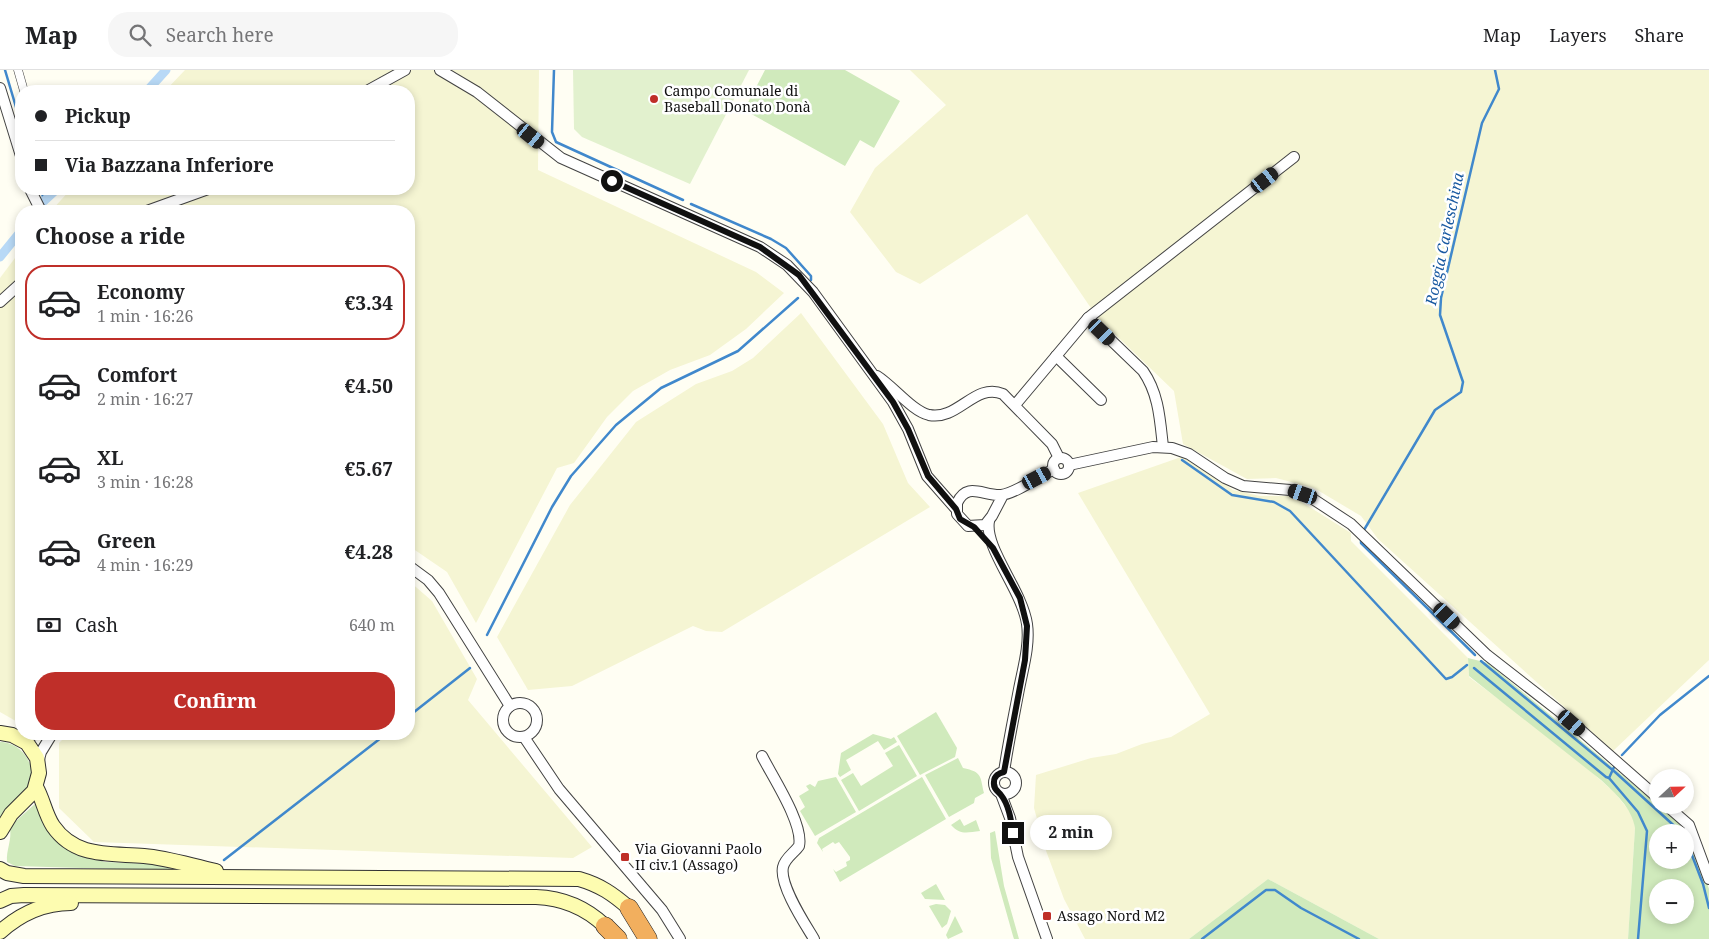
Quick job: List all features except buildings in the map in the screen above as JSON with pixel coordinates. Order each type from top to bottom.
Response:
[{"type":"highway","points":[[630,908],[648,939]]},
{"type":"highway","points":[[605,926],[618,939]]},
{"type":"main road","points":[[0,733],[15,737]]},
{"type":"main road","points":[[0,832],[11,814],[30,797],[36,787],[39,773],[38,763],[31,748],[21,740]]},
{"type":"main road","points":[[36,787],[53,827],[66,841],[84,851],[98,854],[144,856],[246,877]]},
{"type":"main road","points":[[0,869],[8,873],[24,876],[579,880],[597,884],[612,892],[630,908]]},
{"type":"main road","points":[[0,901],[11,896],[24,895],[540,897],[578,906],[605,926]]},
{"type":"main road","points":[[0,932],[17,918],[39,908],[58,904],[98,902],[123,895]]},
{"type":"street","points":[[18,70],[22,85]]},
{"type":"street","points":[[378,85],[405,70]]},
{"type":"street","points":[[440,70],[477,92],[561,158],[724,230],[776,256],[799,275],[813,292],[872,373],[901,416],[928,476],[956,509],[964,524],[974,527],[985,525],[989,521]]},
{"type":"street","points":[[0,88],[15,137]]},
{"type":"street","points":[[1015,405],[1088,318],[1294,157]]},
{"type":"street","points":[[164,205],[191,195]]},
{"type":"street","points":[[0,302],[15,288]]},
{"type":"street","points":[[1088,318],[1143,371],[1155,392],[1163,447]]},
{"type":"street","points":[[1056,356],[1101,400]]},
{"type":"street","points":[[872,373],[888,382],[916,408],[930,415],[953,410],[976,396],[995,390],[1003,394],[1015,405],[1052,444],[1059,458]]},
{"type":"street","points":[[1069,465],[1103,456],[1163,447],[1189,454],[1235,483],[1254,488],[1290,490],[1313,498],[1336,513],[1367,538],[1488,655],[1559,711],[1649,790]]},
{"type":"street","points":[[1059,458],[1066,459],[1069,465],[1066,472],[1062,473],[1054,469],[1054,462],[1059,458]]},
{"type":"street","points":[[940,490],[963,494],[972,490],[1002,495],[1054,469]]},
{"type":"street","points":[[986,493],[992,501],[994,511]]},
{"type":"street","points":[[956,509],[963,494]]},
{"type":"street","points":[[993,548],[988,528],[989,521],[1002,495]]},
{"type":"street","points":[[974,527],[993,548],[1020,598],[1027,626],[1025,660],[1004,772]]},
{"type":"street","points":[[415,570],[428,580],[439,593],[510,706]]},
{"type":"street","points":[[525,704],[537,714],[536,728],[524,737],[513,736],[504,727],[504,716],[510,706],[525,704]]},
{"type":"street","points":[[524,737],[560,788],[662,910],[680,939]]},
{"type":"street","points":[[38,763],[41,752],[48,740]]},
{"type":"street","points":[[762,756],[791,812],[799,833],[799,846],[784,864],[783,874],[793,901],[814,939]]},
{"type":"street","points":[[1000,794],[1011,793],[1016,783],[1011,774],[1004,772],[997,775],[994,781],[995,788],[1000,794],[1010,818],[1018,857],[1047,939]]},
{"type":"street","points":[[1676,814],[1688,825],[1709,879]]},
{"type":"green space","points":[[185,70],[539,70],[538,170],[756,272],[784,293],[746,329],[710,355],[670,370],[633,391],[607,417],[574,463],[557,468],[476,623],[447,572],[415,550],[415,205],[56,205],[66,195],[415,195],[415,85],[171,85]]},
{"type":"green space","name":"Campo Comunale di Baseball Donato Donà","points":[[573,70],[749,70],[690,184],[582,137],[574,129]]},
{"type":"green space","points":[[765,70],[845,70],[900,101],[874,148],[860,140],[845,166],[744,110]]},
{"type":"green space","points":[[910,70],[1709,70],[1709,660],[1613,751],[1378,539],[1361,516],[1314,488],[1276,478],[1247,479],[1183,444],[1174,391],[1097,317],[1027,214],[920,284],[896,272],[850,212],[875,168],[946,105]]},
{"type":"green space","points":[[15,258],[15,721],[0,712],[0,278]]},
{"type":"green space","points":[[801,313],[883,424],[908,483],[930,507],[722,632],[706,631],[693,626],[572,686],[528,690],[497,637],[570,505],[636,422],[696,384],[732,371],[753,358]]},
{"type":"green space","points":[[1184,456],[1233,490],[1260,496],[1292,496],[1351,533],[1351,541],[1468,658],[1469,677],[1564,748],[1614,792],[1634,817],[1635,828],[1628,939],[1379,939],[1268,879],[1189,939],[1085,939],[1064,899],[1045,848],[1034,808],[1036,775],[1171,737],[1210,714],[1078,493]]},
{"type":"green space","points":[[415,586],[432,601],[477,679],[468,700],[592,847],[573,858],[94,842],[59,808],[59,743],[62,740],[415,740]]},
{"type":"green space","points":[[1468,658],[1488,663],[1649,797],[1649,814],[1669,814],[1676,820],[1679,824],[1649,824],[1649,869],[1694,869],[1694,847],[1709,889],[1709,939],[1628,939],[1635,828],[1627,807],[1601,780],[1469,676]]},
{"type":"green space","points":[[936,712],[957,748],[955,757],[920,775],[897,736]]},
{"type":"green space","points":[[873,734],[891,739],[894,737],[897,742],[884,750],[878,741],[846,760],[851,770],[840,777],[838,774],[841,753]]},
{"type":"green space","points":[[0,742],[9,743],[23,753],[31,768],[32,777],[30,786],[25,794],[0,819]]},
{"type":"green space","points":[[899,745],[917,776],[859,811],[841,780],[853,773],[861,786],[893,766],[885,753]]},
{"type":"green space","points":[[958,758],[963,768],[974,771],[980,776],[984,793],[975,798],[974,803],[949,817],[925,775]]},
{"type":"green space","points":[[836,777],[856,812],[815,836],[800,811],[805,807],[799,796],[809,790],[806,786],[810,784],[815,787],[818,781]]},
{"type":"green space","points":[[922,777],[946,819],[840,882],[833,869],[836,872],[847,866],[846,862],[850,860],[850,857],[839,842],[835,844],[833,842],[822,849],[823,852],[817,843],[819,838]]},
{"type":"green space","points":[[36,803],[71,850],[83,856],[105,862],[151,864],[183,871],[15,866],[7,862],[10,829]]},
{"type":"green space","points":[[960,819],[964,826],[976,820],[980,831],[958,831],[951,825]]},
{"type":"green space","points":[[995,831],[1004,886],[1019,939],[1014,939],[991,858],[990,833]]},
{"type":"green space","points":[[1268,879],[1379,939],[1189,939]]},
{"type":"green space","points":[[936,884],[945,900],[925,899],[921,893]]},
{"type":"green space","points":[[936,904],[945,905],[951,911],[947,924],[942,928],[929,906]]},
{"type":"green space","points":[[955,916],[963,932],[948,939],[946,935]]},
{"type":"waterway","points":[[5,70],[15,104]]},
{"type":"waterway","points":[[152,85],[166,70]]},
{"type":"waterway","points":[[554,70],[552,132],[556,142],[683,200]]},
{"type":"waterway","name":"Roggia Carleschina","points":[[1364,530],[1435,410],[1461,392],[1463,382],[1440,315],[1441,298],[1482,123],[1499,89],[1495,70]]},
{"type":"waterway","points":[[42,195],[44,201]]},
{"type":"waterway","points":[[44,201],[50,195]]},
{"type":"waterway","points":[[691,204],[771,239],[786,248],[811,276],[811,280]]},
{"type":"waterway","points":[[0,257],[15,238]]},
{"type":"waterway","points":[[487,635],[552,507],[571,476],[616,425],[661,388],[738,351],[798,298]]},
{"type":"waterway","points":[[1182,460],[1232,495],[1274,502],[1290,511],[1446,679],[1452,677],[1467,665]]},
{"type":"waterway","name":"Roggia Carleschina","points":[[1361,539],[1361,543],[1475,655]]},
{"type":"waterway","name":"Roggia Carleschina","points":[[1481,661],[1615,772],[1672,824]]},
{"type":"waterway","points":[[415,711],[470,668]]},
{"type":"waterway","points":[[1474,668],[1606,777],[1609,778],[1615,765]]},
{"type":"waterway","points":[[1622,755],[1660,715],[1709,676]]},
{"type":"waterway","points":[[224,860],[378,740]]},
{"type":"waterway","points":[[1609,778],[1638,812],[1647,831],[1638,939]]},
{"type":"waterway","name":"Roggia Carleschina","points":[[1694,860],[1703,884],[1709,908]]},
{"type":"waterway","points":[[1202,939],[1266,890],[1275,890],[1301,908],[1359,939]]},
{"type":"place","name":"Campo Comunale di Baseball Donato Donà","points":[[654,99]]},
{"type":"place","name":"Via Giovanni Paolo II civ.1 (Assago)","points":[[625,857]]},
{"type":"place","name":"Assago Nord M2","points":[[1047,916]]},
{"type":"route","points":[[612,181],[760,247],[776,256],[799,275],[893,402],[908,429],[918,456],[933,484],[956,509],[964,524],[974,527],[993,548],[1010,576],[1020,598],[1027,626],[1025,660],[1004,772],[997,775],[994,781],[995,788],[1008,809],[1013,833]]}]
